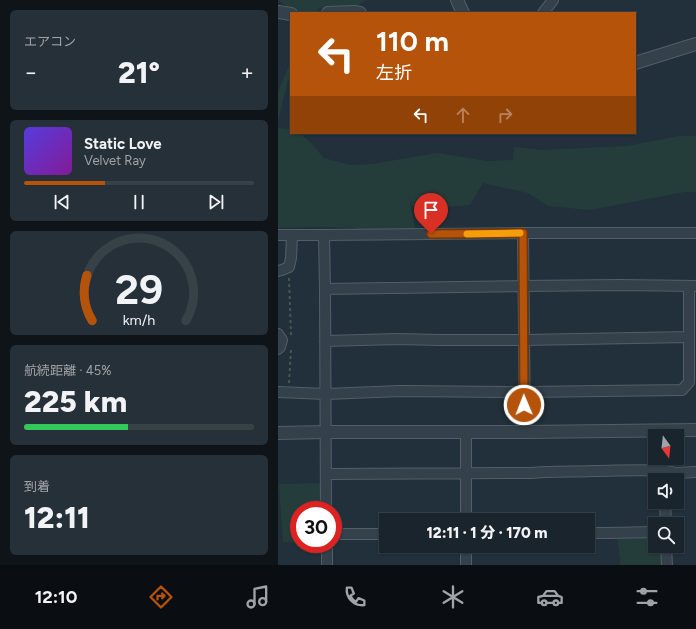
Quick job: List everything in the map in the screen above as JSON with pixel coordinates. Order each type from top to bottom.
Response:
[{"type":"street","points":[[457,0],[463,12]]},
{"type":"street","points":[[544,12],[553,0]]},
{"type":"street","points":[[278,12],[290,14]]},
{"type":"street","points":[[337,12],[354,12]]},
{"type":"street","points":[[636,63],[696,44]]},
{"type":"street","points":[[278,235],[324,236],[523,233],[696,233]]},
{"type":"street","points":[[523,233],[525,432]]},
{"type":"street","points":[[278,270],[289,267],[292,236]]},
{"type":"street","points":[[324,236],[326,501]]},
{"type":"street","points":[[278,392],[326,394],[407,391],[524,392],[682,390],[689,382],[689,337],[692,286],[620,285],[325,289]]},
{"type":"street","points":[[278,334],[282,340],[278,349]]},
{"type":"street","points":[[325,341],[397,339],[524,340],[689,337]]},
{"type":"street","points":[[278,433],[696,430]]},
{"type":"street","points":[[466,431],[466,513]]},
{"type":"street","points":[[326,474],[531,473],[551,471],[584,472],[652,470],[658,473]]},
{"type":"street","points":[[676,473],[696,472]]},
{"type":"street","points":[[595,533],[648,532]]},
{"type":"street","points":[[342,534],[379,534]]},
{"type":"street","points":[[327,553],[327,565]]},
{"type":"street","points":[[466,553],[466,565]]},
{"type":"street","points":[[666,553],[667,565]]},
{"type":"path","points":[[289,267],[291,340]]},
{"type":"path","points":[[289,392],[291,348]]},
{"type":"green space","points":[[278,0],[366,0],[357,6],[319,8],[317,12],[296,12]]},
{"type":"green space","points":[[290,62],[290,79],[288,80],[278,122],[278,92]]},
{"type":"green space","points":[[278,128],[290,129],[290,134],[301,134],[324,158],[350,165],[372,164],[437,153],[487,161],[513,160],[514,147],[542,150],[627,146],[679,136],[696,136],[696,192],[685,192],[590,210],[548,206],[528,193],[483,183],[470,205],[443,207],[412,206],[409,197],[416,234],[357,235],[356,228],[278,228]]},
{"type":"green space","points":[[326,483],[326,501],[290,501],[290,542],[283,542],[279,484]]},
{"type":"green space","points":[[617,536],[648,536],[648,553],[663,553],[664,565],[620,565]]},
{"type":"slow traffic","points":[[467,234],[520,233]]},
{"type":"route","points":[[431,234],[523,233],[524,405]]}]
